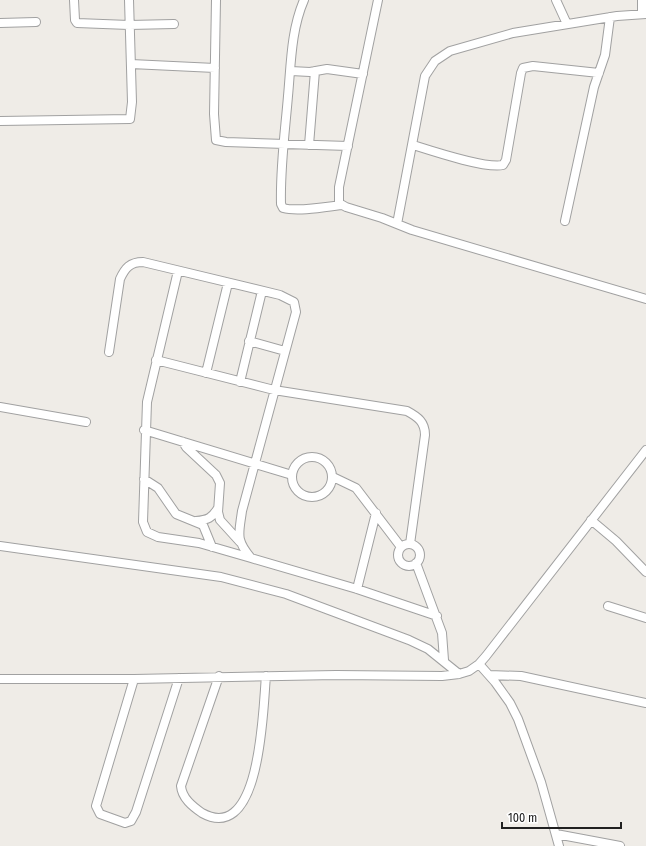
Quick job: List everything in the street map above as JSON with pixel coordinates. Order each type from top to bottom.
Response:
[{"type":"street","points":[[74,0],[75,20],[77,23],[129,25],[174,24]]},
{"type":"street","points":[[0,121],[128,120],[131,116],[132,102],[129,0]]},
{"type":"street","points":[[216,0],[214,134],[216,140],[226,142],[348,146]]},
{"type":"street","points":[[304,0],[296,20],[283,144],[280,190],[281,204],[283,208],[318,208],[341,205],[412,230],[646,299]]},
{"type":"street","points":[[341,205],[338,196],[378,0]]},
{"type":"street","points":[[556,0],[567,24]]},
{"type":"street","points":[[397,224],[413,146],[425,76],[435,61],[450,51],[513,33],[610,17],[644,14],[642,0]]},
{"type":"street","points":[[565,222],[598,73],[605,55],[610,17]]},
{"type":"street","points":[[0,23],[36,22]]},
{"type":"street","points":[[131,64],[215,68]]},
{"type":"street","points":[[413,146],[469,161],[490,165],[502,165],[506,160],[523,68],[533,66],[598,73]]},
{"type":"street","points":[[291,71],[310,72],[327,69],[364,74]]},
{"type":"street","points":[[309,145],[315,71]]},
{"type":"street","points":[[109,352],[120,279],[125,269],[136,262],[143,262],[262,291],[290,299],[296,306],[296,312],[242,511],[240,542]]},
{"type":"street","points":[[178,271],[146,402],[144,430],[143,522],[147,532],[158,536],[212,547],[251,558],[357,589],[436,616]]},
{"type":"street","points":[[206,373],[228,283]]},
{"type":"street","points":[[240,382],[262,291]]},
{"type":"street","points":[[250,342],[285,351]]},
{"type":"street","points":[[156,360],[274,390],[406,411],[417,416],[423,423],[425,435],[410,544]]},
{"type":"street","points":[[0,407],[86,422]]},
{"type":"street","points":[[144,430],[292,475]]},
{"type":"street","points":[[184,442],[186,447],[216,475],[220,483],[220,520],[240,542],[251,558]]},
{"type":"street","points":[[0,679],[134,679],[219,676],[442,676],[459,674],[479,664],[646,450]]},
{"type":"street","points":[[310,456],[323,459],[328,464],[333,477],[328,491],[315,498],[301,494],[292,482],[292,475],[298,462],[310,456]]},
{"type":"street","points":[[333,477],[356,488],[401,547]]},
{"type":"street","points":[[144,479],[158,488],[176,514],[203,525],[212,547]]},
{"type":"street","points":[[196,521],[206,520],[213,516],[219,508]]},
{"type":"street","points":[[357,589],[376,514]]},
{"type":"street","points":[[591,520],[616,541],[646,572]]},
{"type":"street","points":[[410,544],[414,545],[419,552],[419,560],[409,566],[402,564],[398,557],[401,547],[410,544]]},
{"type":"street","points":[[0,546],[221,577],[253,584],[330,609],[395,634],[428,649],[444,660],[459,674]]},
{"type":"street","points":[[416,563],[442,633],[444,660]]},
{"type":"street","points":[[608,606],[646,618]]},
{"type":"street","points":[[479,664],[510,704],[518,719],[541,782],[559,846]]},
{"type":"street","points":[[489,675],[521,676],[646,703]]},
{"type":"street","points":[[219,676],[181,786],[183,796],[190,803],[214,820],[221,821],[234,815],[241,807],[253,783],[259,750],[266,676]]},
{"type":"street","points":[[134,679],[99,790],[96,806],[100,814],[127,823],[132,819],[138,805],[179,678]]},
{"type":"street","points":[[556,834],[620,846]]}]
